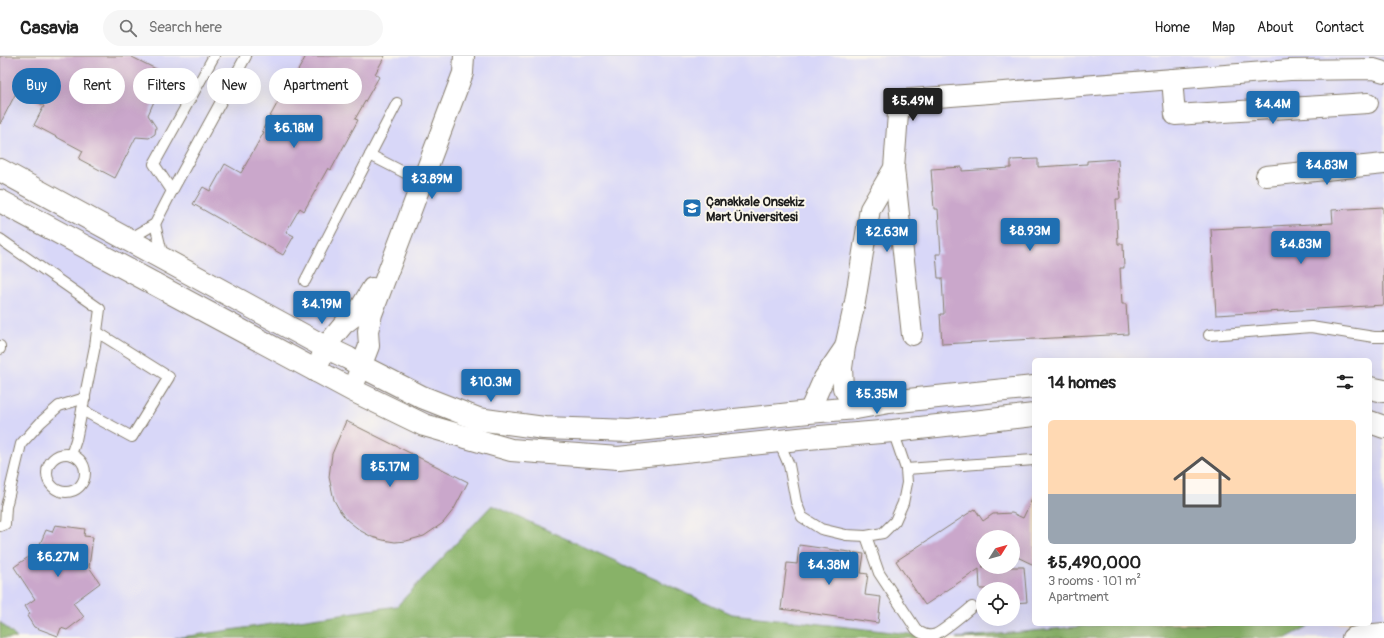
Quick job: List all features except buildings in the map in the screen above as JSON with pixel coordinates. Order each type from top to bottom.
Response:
[{"type":"street","points":[[316,372],[325,347],[344,324],[356,315],[381,272],[457,70],[458,56]]},
{"type":"street","points":[[352,390],[369,346],[368,331],[372,314],[464,72],[464,56]]},
{"type":"street","points":[[912,336],[894,168],[899,100],[1290,70],[1374,69],[1384,72]]},
{"type":"street","points":[[1172,79],[1175,115],[1368,104]]},
{"type":"street","points":[[1266,176],[1384,164]]},
{"type":"street","points":[[865,433],[856,408],[843,388],[842,368],[855,302],[870,208],[894,168]]},
{"type":"street","points":[[0,170],[361,366],[422,397],[478,419],[544,428],[630,431],[856,408],[889,402],[1032,387]]},
{"type":"street","points":[[0,201],[352,390],[424,425],[511,450],[618,458],[808,438],[893,431],[1032,415]]},
{"type":"street","points":[[808,438],[809,412],[824,378],[845,347]]},
{"type":"street","points":[[1372,389],[1384,392]]},
{"type":"street","points":[[1372,423],[1384,427]]},
{"type":"street","points":[[1352,638],[1384,633]]},
{"type":"lane","points":[[172,190],[154,164],[214,56]]},
{"type":"lane","points":[[128,240],[155,224],[172,190],[246,56]]},
{"type":"lane","points":[[305,282],[398,103]]},
{"type":"lane","points":[[370,155],[417,179]]},
{"type":"lane","points":[[155,224],[164,259]]},
{"type":"lane","points":[[0,240],[100,309],[85,398],[76,440],[71,455]]},
{"type":"lane","points":[[1209,335],[1310,326],[1374,337],[1384,336]]},
{"type":"lane","points":[[82,410],[132,437],[169,377],[97,332]]},
{"type":"lane","points":[[0,526],[5,524],[9,493],[21,444],[41,422],[60,406],[85,398]]},
{"type":"lane","points":[[779,442],[789,465],[796,502],[802,518],[821,529],[846,535],[866,536],[883,533],[895,521],[903,503],[907,483],[906,469],[893,431]]},
{"type":"lane","points":[[906,469],[1032,460]]},
{"type":"lane","points":[[866,536],[879,573],[919,632],[928,635],[937,634],[972,607]]},
{"type":"shaded area","name":"Çanakkale Onsekiz Mart Üniversitesi","points":[[0,56],[1384,56],[1384,638],[0,638]]},
{"type":"green space","points":[[492,505],[732,614],[945,638],[175,638],[397,606]]},
{"type":"green space","points":[[0,622],[17,638],[0,638]]},
{"type":"green space","points":[[1087,626],[1309,626],[1286,638],[957,638]]},
{"type":"place","name":"Çanakkale Onsekiz Mart Üniversitesi","points":[[692,208]]}]
